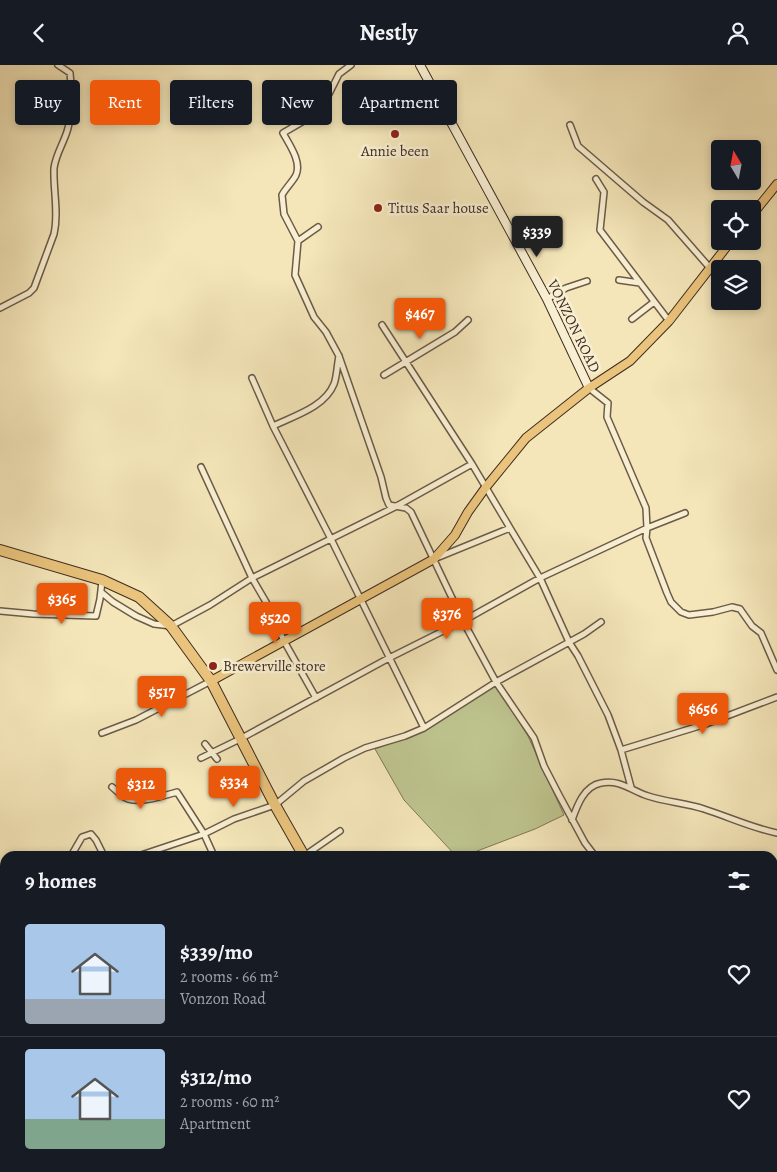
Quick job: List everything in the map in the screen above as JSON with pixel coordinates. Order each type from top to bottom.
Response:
[{"type":"highway","points":[[0,550],[102,580],[139,597],[171,626],[211,681],[275,805],[301,851]]},
{"type":"main road","points":[[761,204],[777,184]]},
{"type":"main road","points":[[211,681],[434,559],[455,535],[468,512],[486,487],[526,438],[589,388],[630,361],[669,321],[724,250]]},
{"type":"street","points":[[0,308],[29,293],[34,288],[54,234],[56,203],[54,167],[60,146],[68,129],[72,91],[70,73],[58,65]]},
{"type":"street","points":[[351,65],[339,74],[329,94],[321,104],[319,112],[283,133],[294,152],[298,166],[296,175],[282,195],[284,214],[298,241],[295,275],[314,317],[326,332],[339,356],[382,477],[389,505],[406,508],[411,512],[463,621],[496,682],[534,738],[544,766],[572,820],[591,851]]},
{"type":"street","name":"VONZON ROAD","points":[[420,65],[547,299],[589,388]]},
{"type":"street","points":[[570,125],[578,146],[668,220],[710,268]]},
{"type":"street","points":[[596,179],[604,192],[600,230],[669,321]]},
{"type":"street","points":[[298,241],[318,227]]},
{"type":"street","points":[[547,299],[566,288],[587,281]]},
{"type":"street","points":[[619,281],[640,283]]},
{"type":"street","points":[[632,319],[654,302]]},
{"type":"street","points":[[384,375],[459,329],[468,320]]},
{"type":"street","points":[[382,325],[472,464],[540,578],[569,642],[608,715],[621,750],[631,787]]},
{"type":"street","points":[[273,426],[320,403],[330,393],[335,383],[339,356]]},
{"type":"street","points":[[252,378],[273,426],[424,728]]},
{"type":"street","points":[[589,388],[608,403],[607,417],[646,508],[646,539],[671,602],[681,613],[689,615],[714,613],[732,607],[740,609],[752,626],[760,633],[777,671]]},
{"type":"street","points":[[101,592],[112,602],[136,616],[154,624],[171,626],[210,605],[252,578],[395,507],[472,464]]},
{"type":"street","points":[[201,467],[252,578],[316,698]]},
{"type":"street","points":[[201,758],[240,739],[389,658],[463,621],[540,578],[647,527],[685,513]]},
{"type":"street","points":[[434,559],[510,528]]},
{"type":"street","points":[[0,611],[96,616],[102,580]]},
{"type":"street","points":[[153,851],[204,834],[234,819],[275,805],[304,781],[344,758],[365,748],[424,728],[496,682],[601,622]]},
{"type":"street","points":[[102,733],[136,720],[211,681]]},
{"type":"street","points":[[621,750],[706,723],[777,697]]},
{"type":"street","points":[[205,744],[217,759]]},
{"type":"street","points":[[572,820],[584,793],[592,786],[614,782],[631,787],[647,796],[704,809],[750,826],[777,833]]},
{"type":"street","points":[[112,787],[126,799],[136,800],[177,792],[204,834],[212,851]]},
{"type":"street","points":[[311,851],[340,831]]},
{"type":"street","points":[[74,851],[82,837],[90,833],[102,851]]},
{"type":"green space","points":[[496,686],[528,736],[564,815],[535,829],[477,851],[451,851],[404,800],[375,749],[417,734]]},
{"type":"place","name":"Annie been","points":[[395,134]]},
{"type":"place","name":"Titus Saar house","points":[[378,208]]},
{"type":"place","name":"Brewerville store","points":[[213,666]]}]
